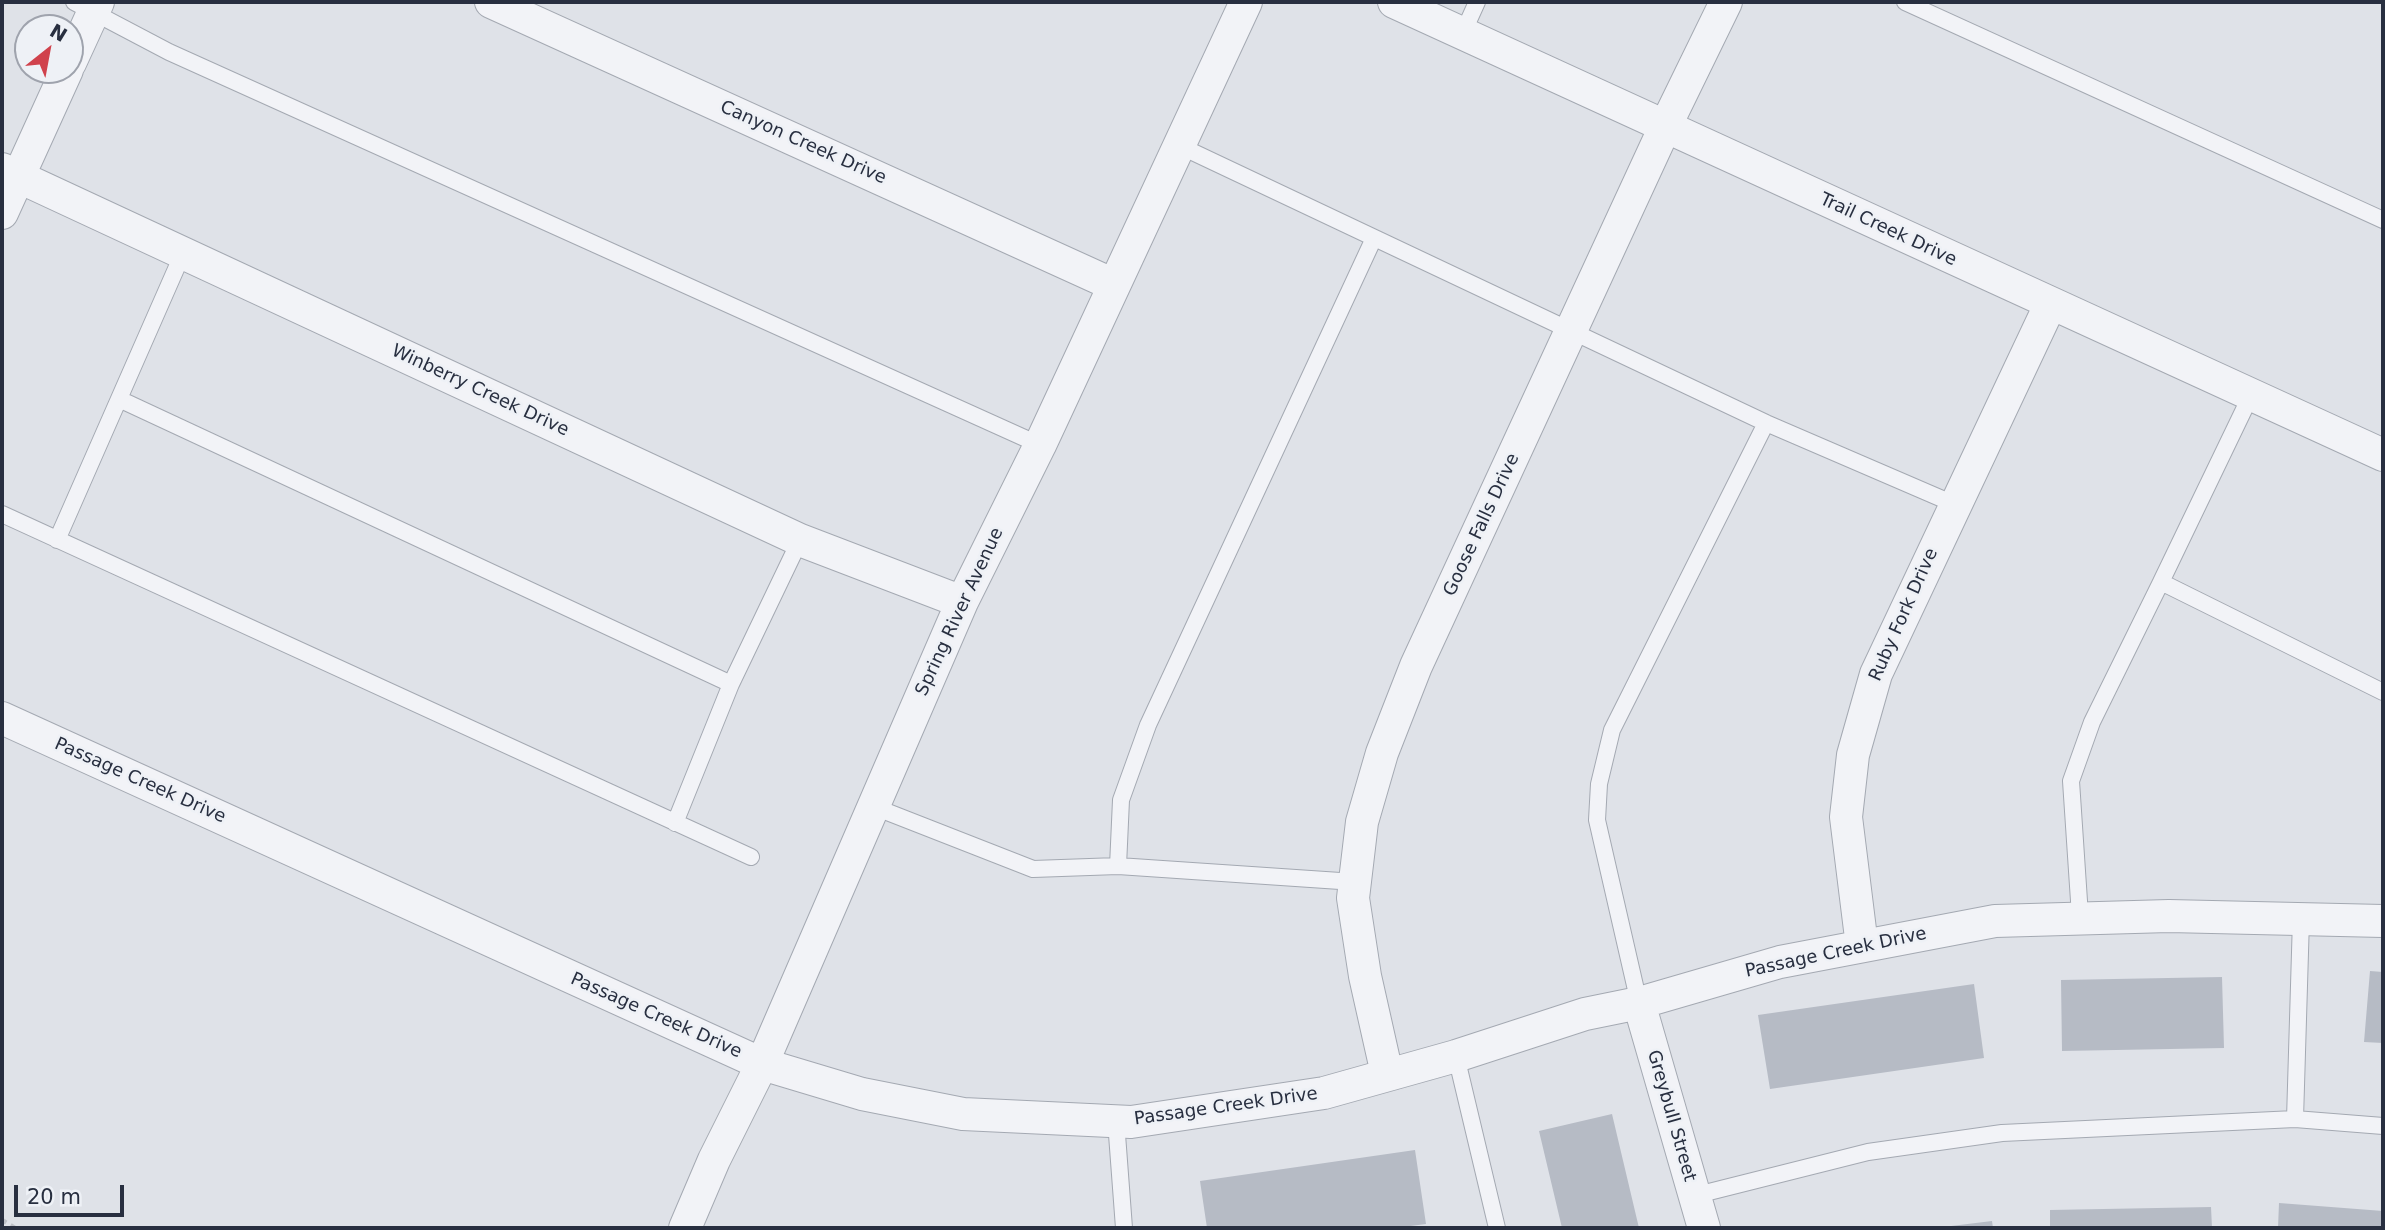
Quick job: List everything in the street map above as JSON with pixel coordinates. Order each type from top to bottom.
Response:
[{"type":"street","name":"Canyon Creek Drive","points":[[491,2],[1114,285]]},
{"type":"street","name":"Spring River Avenue","points":[[685,1228],[714,1160],[762,1064],[962,602],[1040,445],[1246,2]]},
{"type":"street","name":"Trail Creek Drive","points":[[1394,2],[2383,455]]},
{"type":"street","name":"Goose Falls Drive","points":[[1387,1074],[1365,976],[1353,898],[1362,822],[1382,753],[1416,666],[1665,127],[1727,2]]},
{"type":"street","points":[[2,213],[10,173],[59,84]]},
{"type":"street","name":"Winberry Creek Drive","points":[[10,173],[800,540],[962,602]]},
{"type":"street","name":"Ruby Fork Drive","points":[[1862,946],[1846,817],[1853,755],[1876,674],[2050,304]]},
{"type":"street","name":"Passage Creek Drive","points":[[2,718],[762,1064],[862,1094],[962,1114],[1131,1122],[1324,1093],[1456,1056],[1585,1014],[1639,1003],[1780,962],[1995,921],[2080,916],[2383,921]]},
{"type":"street","name":"Greybull Street","points":[[1639,1003],[1704,1228]]},
{"type":"lane","points":[[1463,33],[1477,2]]},
{"type":"lane","points":[[1905,2],[2383,220]]},
{"type":"lane","points":[[89,5],[169,52],[1040,445]]},
{"type":"lane","points":[[1180,146],[1766,423],[1954,504]]},
{"type":"lane","points":[[1118,866],[1121,800],[1148,725],[1374,238]]},
{"type":"lane","points":[[57,540],[183,253]]},
{"type":"lane","points":[[2080,916],[2071,782],[2092,722],[2251,396]]},
{"type":"lane","points":[[119,400],[731,684]]},
{"type":"lane","points":[[1639,1003],[1597,820],[1599,784],[1612,730],[1766,423]]},
{"type":"lane","points":[[2,514],[751,857]]},
{"type":"lane","points":[[675,822],[731,684],[800,540]]},
{"type":"lane","points":[[2161,582],[2383,692]]},
{"type":"lane","points":[[872,806],[1033,869],[1118,866],[1355,882]]},
{"type":"lane","points":[[2295,1119],[2301,919]]},
{"type":"lane","points":[[1456,1056],[1497,1228]]},
{"type":"lane","points":[[1693,1196],[1868,1152],[2002,1133],[2295,1119],[2383,1126]]},
{"type":"lane","points":[[1116,1121],[1124,1228]]},
{"type":"path","points":[[2,1220],[15,1228]]},
{"type":"building","points":[[2370,971],[2383,972],[2383,1043],[2364,1042]]},
{"type":"building","points":[[2222,977],[2224,1048],[2062,1051],[2061,980]]},
{"type":"building","points":[[1974,984],[1984,1058],[1770,1089],[1758,1015]]},
{"type":"building","points":[[1612,1114],[1639,1228],[1562,1228],[1539,1131]]},
{"type":"building","points":[[1415,1150],[1426,1224],[1395,1228],[1207,1228],[1200,1181]]},
{"type":"building","points":[[2279,1203],[2383,1211],[2383,1228],[2278,1228]]},
{"type":"building","points":[[2211,1207],[2212,1228],[2050,1228],[2050,1210]]},
{"type":"building","points":[[1992,1221],[1993,1228],[1943,1228],[1943,1227]]}]
